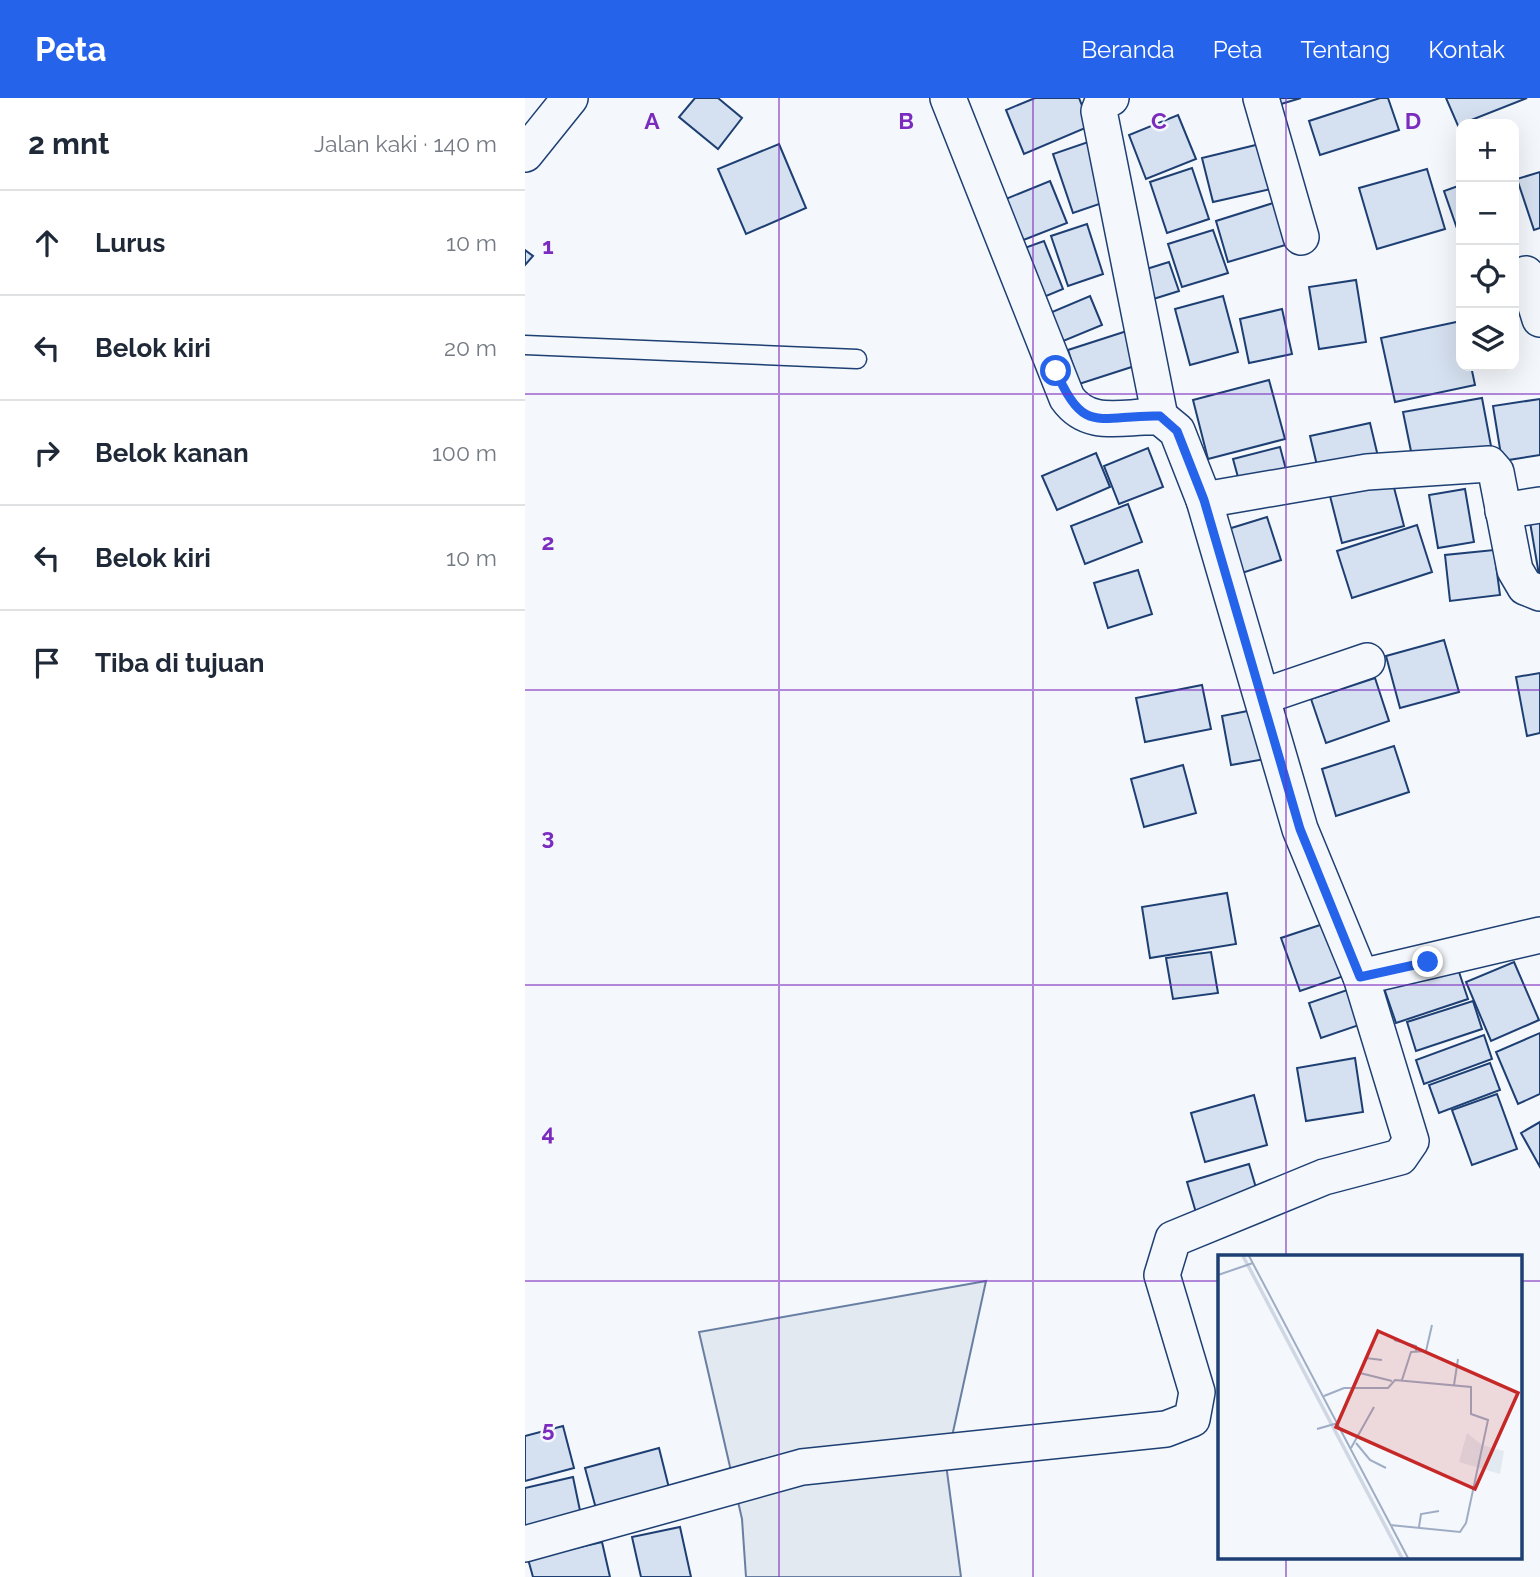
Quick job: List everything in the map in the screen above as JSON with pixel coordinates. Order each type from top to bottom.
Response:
[{"type":"street","points":[[948,98],[1067,398],[1081,413],[1099,420],[1160,416]]},
{"type":"street","points":[[525,1544],[802,1467],[1166,1429],[1192,1419],[1197,1392],[1162,1275],[1173,1240],[1324,1177],[1401,1157],[1411,1141],[1360,977],[1300,829],[1264,696],[1204,500],[1177,431],[1160,416],[1099,111],[1103,102],[1111,98]]},
{"type":"street","points":[[1261,98],[1301,237]]},
{"type":"street","points":[[525,154],[567,99]]},
{"type":"street","points":[[1526,274],[1540,319]]},
{"type":"street","points":[[1204,500],[1367,472],[1489,464],[1496,471],[1514,570],[1525,587],[1540,593]]},
{"type":"street","points":[[1503,511],[1540,505]]},
{"type":"street","points":[[1264,696],[1367,661]]},
{"type":"street","points":[[1360,977],[1540,935]]},
{"type":"lane","points":[[525,345],[857,359]]},
{"type":"shaded area","points":[[986,1281],[946,1464],[961,1577],[746,1577],[742,1519],[699,1332]]},
{"type":"building","points":[[695,98],[718,98],[742,118],[718,149],[679,117]]},
{"type":"building","points":[[1035,98],[1079,98],[1090,126],[1024,154],[1006,110]]},
{"type":"building","points":[[1268,98],[1301,98],[1271,107]]},
{"type":"building","points":[[1380,98],[1388,98],[1399,130],[1320,155],[1309,121]]},
{"type":"building","points":[[1446,98],[1527,98],[1474,119],[1456,121]]},
{"type":"building","points":[[1178,115],[1196,159],[1146,179],[1129,135]]},
{"type":"building","points":[[1094,140],[1114,199],[1073,213],[1053,154]]},
{"type":"building","points":[[1264,143],[1275,188],[1213,202],[1202,158]]},
{"type":"building","points":[[779,144],[806,208],[746,234],[718,169]]},
{"type":"building","points":[[1192,168],[1209,219],[1167,233],[1150,182]]},
{"type":"building","points":[[1427,169],[1445,229],[1377,249],[1359,188]]},
{"type":"building","points":[[1540,172],[1540,228],[1534,230],[1519,178]]},
{"type":"building","points":[[1050,181],[1067,223],[1013,244],[996,203]]},
{"type":"building","points":[[1456,187],[1456,226],[1444,191]]},
{"type":"building","points":[[1286,199],[1299,241],[1228,262],[1216,221]]},
{"type":"building","points":[[1087,224],[1103,274],[1068,286],[1051,236]]},
{"type":"building","points":[[1213,230],[1228,273],[1182,287],[1168,244]]},
{"type":"building","points":[[1044,241],[1063,289],[1039,299],[1019,250]]},
{"type":"building","points":[[525,250],[533,256],[525,265]]},
{"type":"building","points":[[1169,262],[1179,291],[1147,301],[1137,272]]},
{"type":"building","points":[[1356,280],[1366,342],[1319,349],[1309,287]]},
{"type":"building","points":[[1090,296],[1102,325],[1056,344],[1045,315]]},
{"type":"building","points":[[1223,296],[1238,352],[1190,365],[1175,309]]},
{"type":"building","points":[[1282,309],[1292,354],[1249,363],[1240,319]]},
{"type":"building","points":[[1456,322],[1456,371],[1472,371],[1475,385],[1395,402],[1381,338]]},
{"type":"building","points":[[1133,329],[1144,363],[1079,384],[1068,350]]},
{"type":"building","points":[[1269,380],[1285,439],[1208,459],[1193,400]]},
{"type":"building","points":[[1482,398],[1491,446],[1413,461],[1403,412]]},
{"type":"building","points":[[1540,399],[1540,455],[1502,461],[1493,406]]},
{"type":"building","points":[[1370,423],[1380,465],[1320,478],[1310,436]]},
{"type":"building","points":[[1280,447],[1288,477],[1241,488],[1233,459]]},
{"type":"building","points":[[1148,448],[1163,487],[1119,504],[1104,466]]},
{"type":"building","points":[[1096,453],[1110,487],[1057,510],[1042,476]]},
{"type":"building","points":[[1392,480],[1404,526],[1342,543],[1330,496]]},
{"type":"building","points":[[1465,489],[1474,542],[1438,548],[1429,495]]},
{"type":"building","points":[[1128,504],[1142,542],[1085,564],[1071,526]]},
{"type":"building","points":[[1267,517],[1281,560],[1239,574],[1225,530]]},
{"type":"building","points":[[1540,520],[1540,574],[1539,575],[1530,522]]},
{"type":"building","points":[[1417,525],[1432,572],[1352,598],[1337,551]]},
{"type":"building","points":[[1494,550],[1500,595],[1450,601],[1445,555]]},
{"type":"building","points":[[1138,570],[1152,614],[1108,628],[1094,583]]},
{"type":"building","points":[[1444,640],[1459,692],[1400,708],[1386,656]]},
{"type":"building","points":[[1540,673],[1540,733],[1527,736],[1516,677]]},
{"type":"building","points":[[1375,678],[1389,721],[1326,743],[1311,699]]},
{"type":"building","points":[[1202,685],[1211,729],[1145,742],[1136,698]]},
{"type":"building","points":[[1263,708],[1271,758],[1231,765],[1222,716]]},
{"type":"building","points":[[1394,746],[1409,792],[1336,816],[1322,769]]},
{"type":"building","points":[[1183,765],[1196,813],[1144,827],[1131,779]]},
{"type":"building","points":[[1227,893],[1236,944],[1150,958],[1142,907]]},
{"type":"building","points":[[1329,922],[1347,975],[1300,991],[1281,938]]},
{"type":"building","points":[[1211,952],[1218,993],[1173,999],[1166,958]]},
{"type":"building","points":[[1514,962],[1539,1020],[1491,1041],[1466,982]]},
{"type":"building","points":[[1456,963],[1468,999],[1396,1023],[1384,988]]},
{"type":"building","points":[[1356,987],[1368,1022],[1321,1038],[1309,1003]]},
{"type":"building","points":[[1473,1001],[1482,1029],[1416,1051],[1407,1022]]},
{"type":"building","points":[[1540,1033],[1540,1094],[1518,1104],[1496,1052]]},
{"type":"building","points":[[1484,1035],[1492,1059],[1424,1084],[1416,1060]]},
{"type":"building","points":[[1355,1058],[1363,1112],[1306,1121],[1297,1068]]},
{"type":"building","points":[[1490,1063],[1500,1090],[1439,1113],[1429,1085]]},
{"type":"building","points":[[1497,1094],[1517,1149],[1472,1165],[1452,1110]]},
{"type":"building","points":[[1254,1095],[1267,1145],[1205,1162],[1191,1113]]},
{"type":"building","points":[[1540,1122],[1540,1167],[1521,1133]]},
{"type":"building","points":[[1249,1164],[1259,1198],[1197,1216],[1187,1182]]},
{"type":"building","points":[[563,1426],[574,1468],[525,1481],[525,1436]]},
{"type":"building","points":[[659,1448],[671,1496],[598,1516],[585,1468]]},
{"type":"building","points":[[573,1477],[583,1525],[525,1538],[525,1488]]},
{"type":"building","points":[[680,1527],[691,1577],[641,1577],[632,1537]]},
{"type":"building","points":[[602,1542],[610,1577],[533,1577],[528,1559]]},
{"type":"route","points":[[1056,371],[1067,398],[1081,413],[1099,420],[1160,416],[1177,431],[1204,500],[1264,696],[1300,829],[1360,977],[1428,962]]}]
